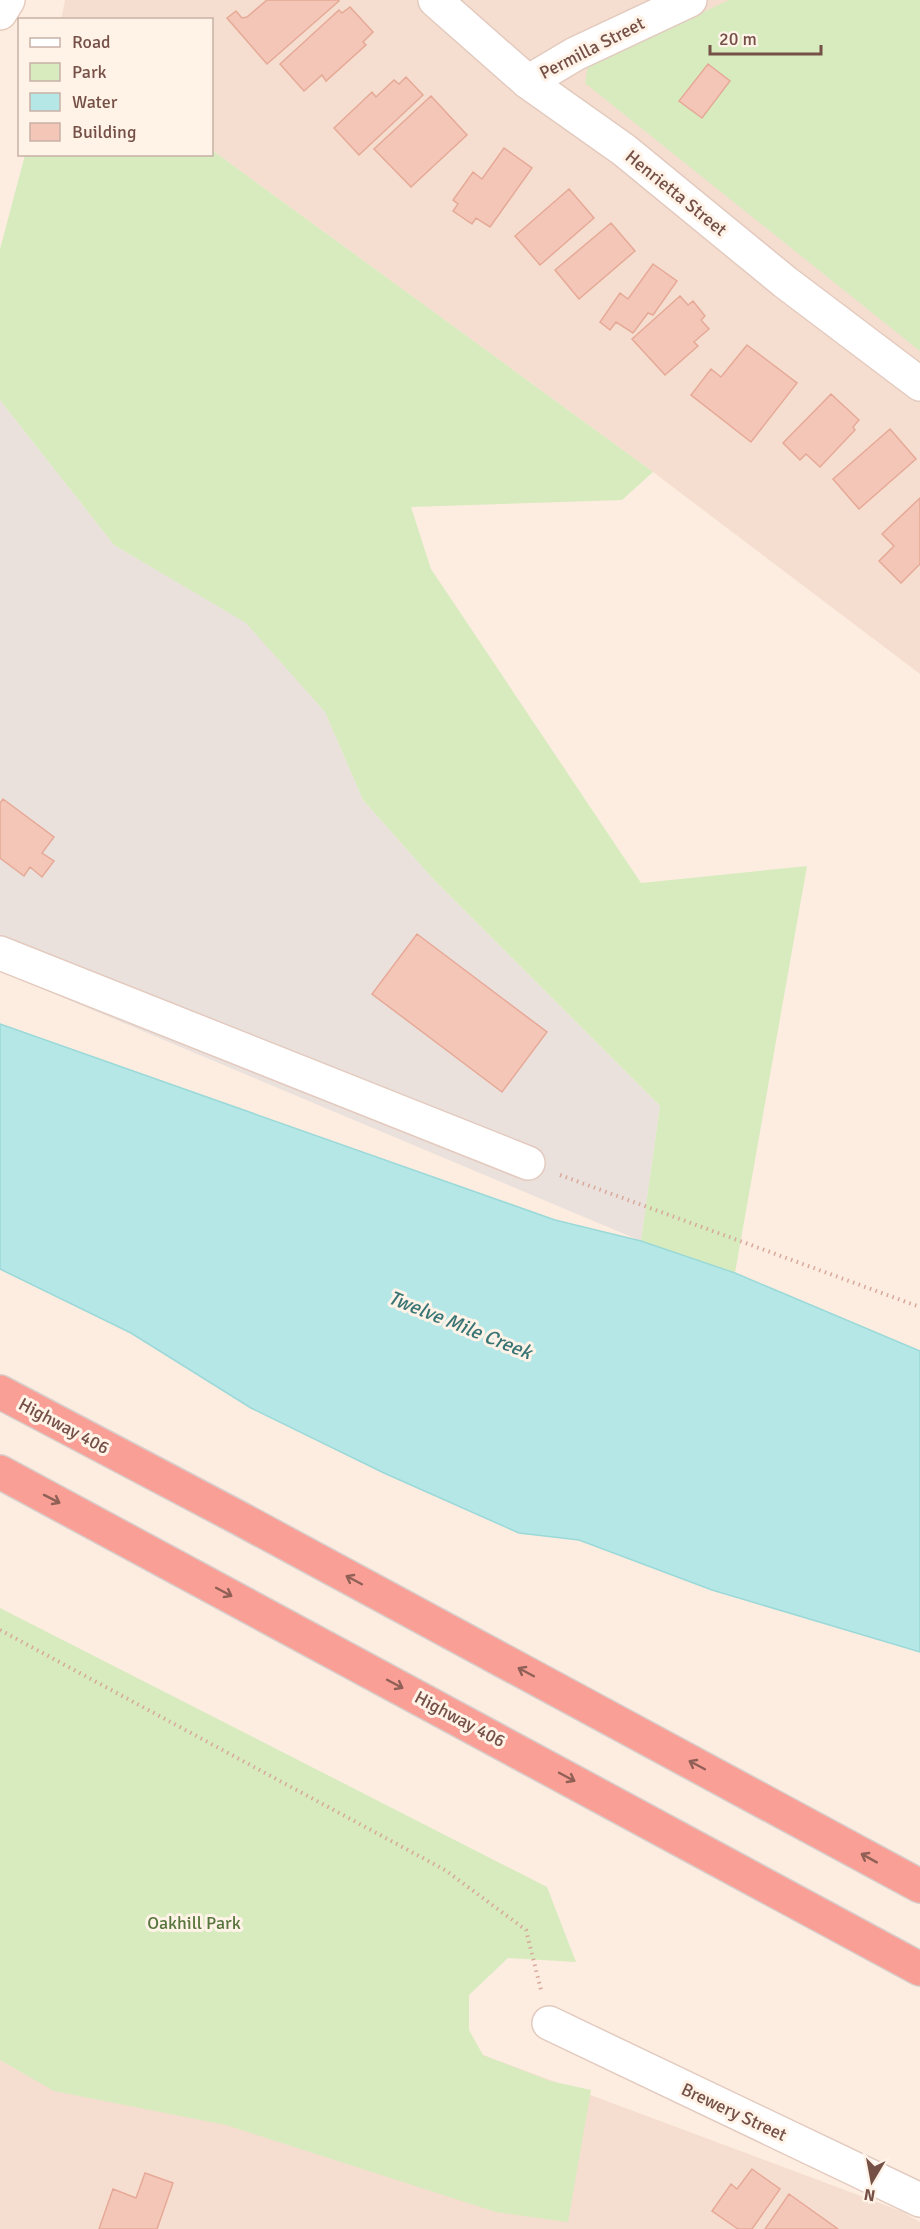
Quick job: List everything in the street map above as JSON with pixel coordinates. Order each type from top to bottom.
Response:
[{"type":"highway","name":"Highway 406","points":[[0,1392],[239,1518],[920,1886]]},
{"type":"highway","name":"Highway 406","points":[[0,1472],[920,1968]]},
{"type":"street","points":[[0,13],[8,0]]},
{"type":"street","name":"Henrietta Street","points":[[435,0],[528,82],[624,150],[785,282],[920,384]]},
{"type":"street","name":"Permilla Street","points":[[528,82],[575,54],[690,0]]},
{"type":"street","points":[[0,953],[528,1163]]},
{"type":"street","name":"Brewery Street","points":[[549,2023],[920,2200]]},
{"type":"path","points":[[528,1163],[920,1307]]},
{"type":"path","points":[[0,1630],[445,1870],[526,1930],[549,2023]]},
{"type":"shaded area","points":[[65,0],[920,0],[920,674],[653,472],[213,151],[213,18],[61,18]]},
{"type":"shaded area","points":[[0,400],[114,545],[246,622],[325,712],[363,800],[434,880],[660,1106],[641,1241],[0,971]]},
{"type":"shaded area","points":[[483,2055],[901,2211],[920,2222],[920,2229],[0,2229],[0,2060],[55,2091]]},
{"type":"green space","points":[[729,0],[920,0],[920,351],[585,83],[588,66]]},
{"type":"green space","points":[[213,151],[653,472],[622,500],[411,507],[431,569],[641,883],[807,866],[735,1273],[641,1241],[660,1106],[434,880],[363,800],[325,712],[246,623],[114,545],[0,400],[0,249],[25,156],[213,156]]},
{"type":"green space","name":"Oakhill Park","points":[[0,1608],[547,1887],[576,1962],[508,1958],[469,1995],[469,2030],[483,2055],[550,2081],[591,2090],[568,2222],[496,2212],[226,2125],[54,2091],[0,2060]]},
{"type":"water","name":"Twelve Mile Creek","points":[[0,1024],[555,1220],[641,1241],[735,1273],[920,1351],[920,1652],[712,1590],[579,1540],[519,1533],[384,1473],[251,1408],[131,1333],[0,1269]]},
{"type":"building","points":[[267,0],[339,1],[267,64],[227,18],[236,11],[242,18],[247,17]]},
{"type":"building","points":[[350,7],[373,32],[363,42],[366,45],[326,81],[322,75],[304,91],[280,64],[339,10],[342,13]]},
{"type":"building","points":[[708,64],[730,81],[702,118],[679,101]]},
{"type":"building","points":[[406,77],[423,95],[359,155],[334,128],[372,92],[376,97],[394,80],[399,84]]},
{"type":"building","points":[[431,96],[467,135],[411,187],[374,149]]},
{"type":"building","points":[[504,148],[532,168],[490,227],[476,218],[472,224],[453,211],[458,204],[453,200],[473,172],[482,179]]},
{"type":"building","points":[[569,189],[594,218],[540,265],[515,236]]},
{"type":"building","points":[[611,223],[635,251],[579,299],[555,270]]},
{"type":"building","points":[[653,264],[677,281],[653,315],[648,313],[633,333],[616,322],[610,330],[600,322],[620,293],[628,299]]},
{"type":"building","points":[[680,296],[688,305],[693,301],[705,316],[701,320],[709,329],[694,342],[698,346],[665,375],[632,339]]},
{"type":"building","points":[[747,345],[797,383],[751,442],[691,395],[711,369],[721,377]]},
{"type":"building","points":[[831,394],[859,420],[853,427],[855,430],[820,467],[806,454],[800,460],[783,443]]},
{"type":"building","points":[[890,429],[916,459],[859,509],[833,479]]},
{"type":"building","points":[[920,498],[920,564],[901,583],[879,561],[894,546],[882,534]]},
{"type":"building","points":[[3,799],[54,837],[42,853],[54,861],[42,877],[30,867],[24,876],[0,858],[0,803]]},
{"type":"building","points":[[417,934],[547,1032],[502,1092],[372,994]]},
{"type":"building","points":[[752,2169],[780,2189],[752,2229],[738,2229],[712,2211],[731,2184],[737,2189]]},
{"type":"building","points":[[145,2173],[173,2183],[157,2229],[99,2229],[113,2189],[136,2198]]},
{"type":"building","points":[[789,2194],[838,2229],[765,2229]]}]
